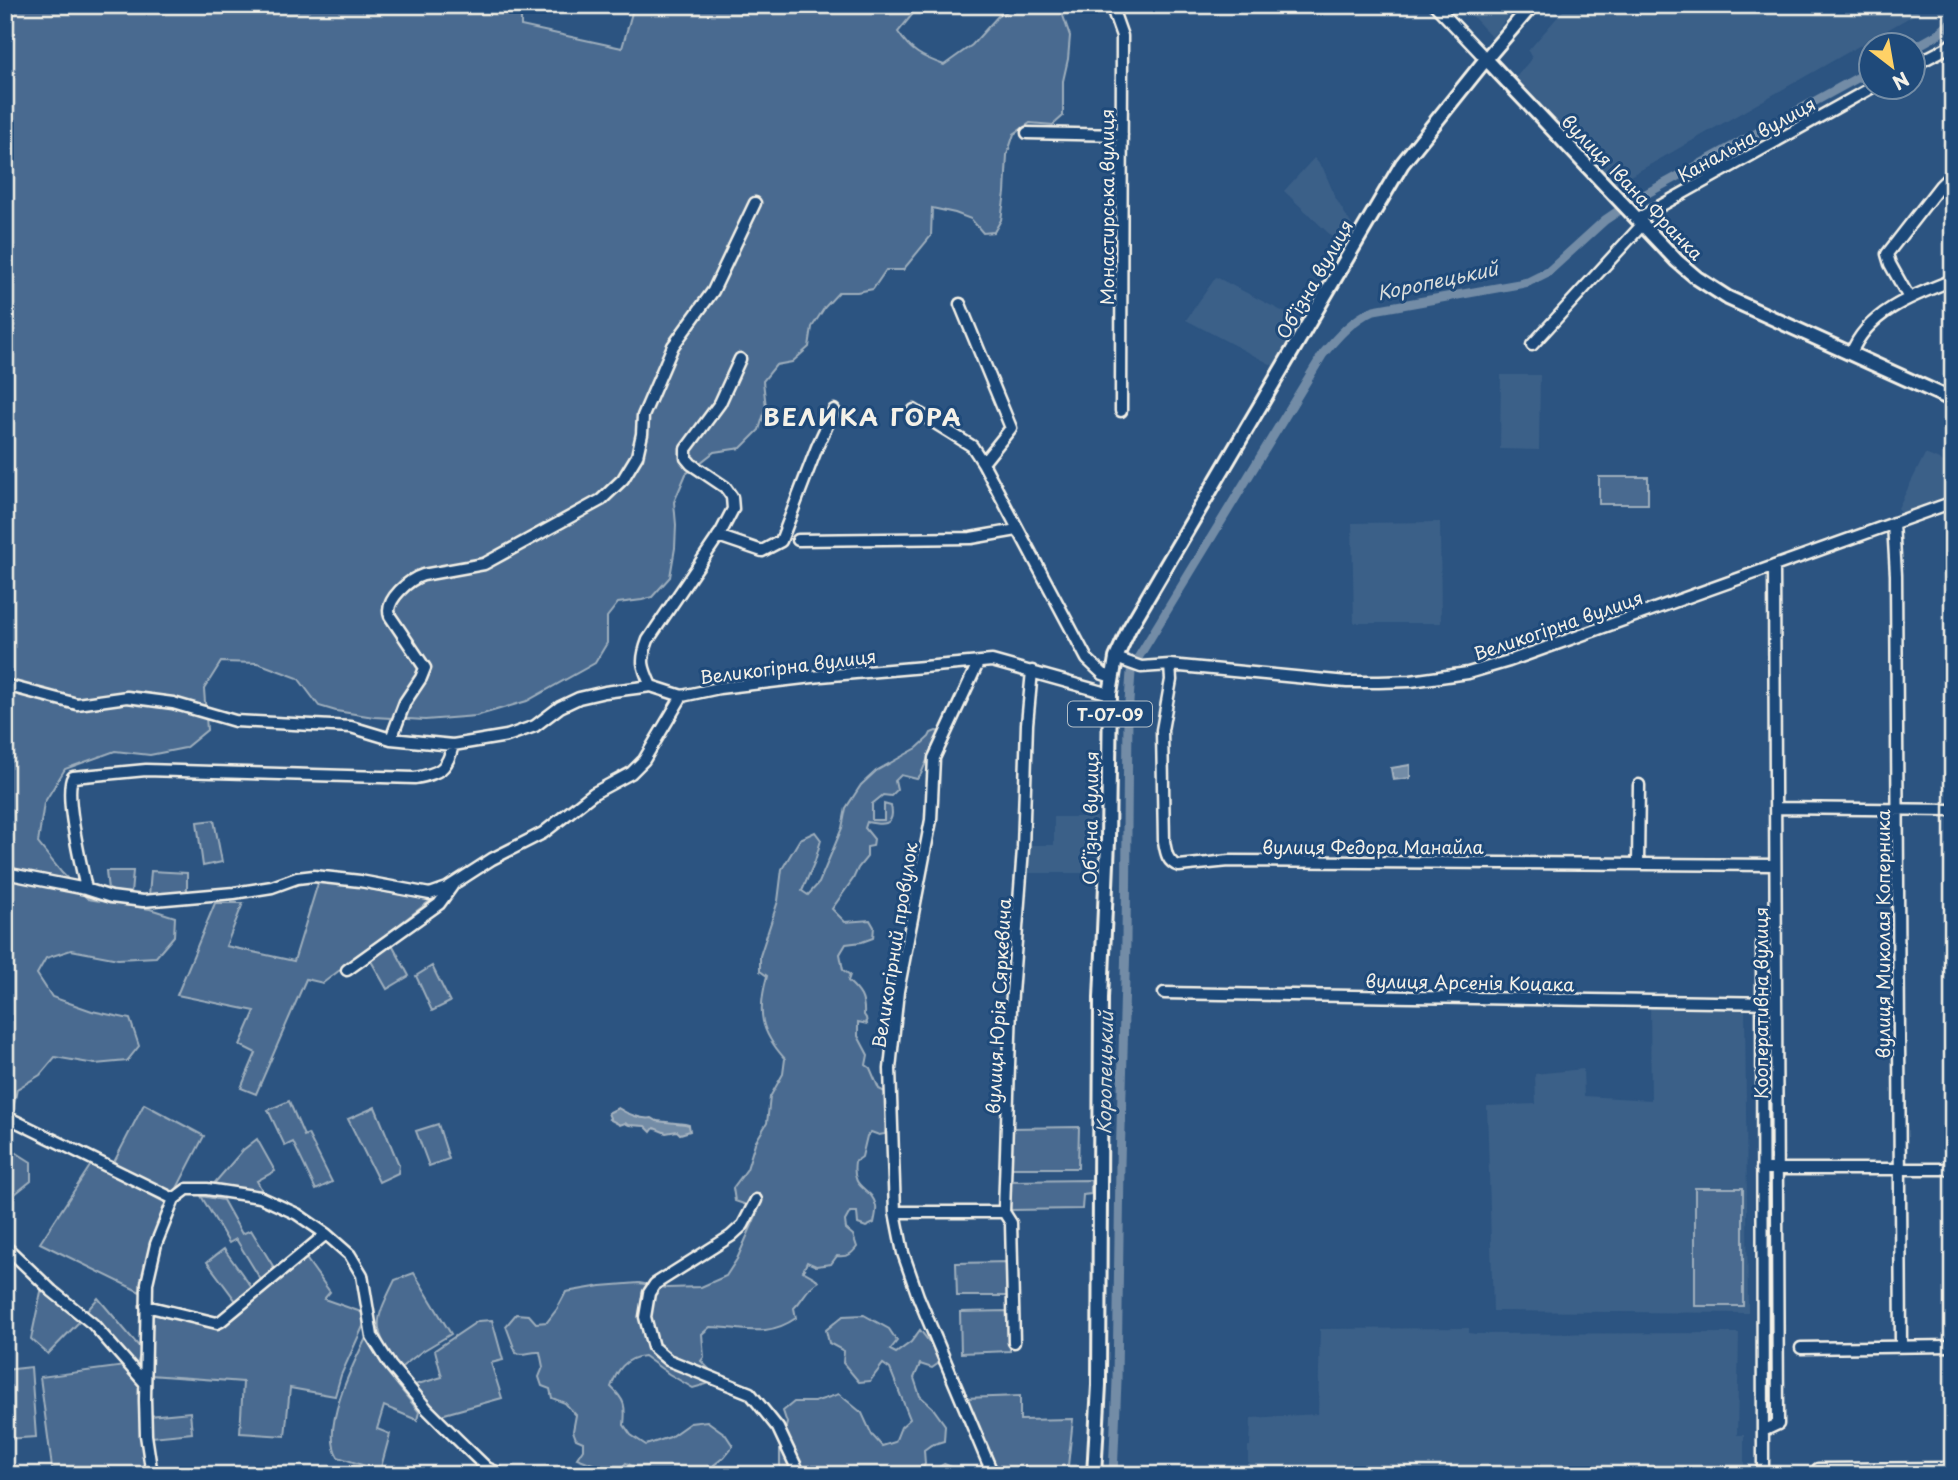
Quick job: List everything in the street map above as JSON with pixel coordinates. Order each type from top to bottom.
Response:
[{"type":"main road","name":"Т-07-09","points":[[1486,59],[1532,5]]},
{"type":"main road","name":"вулиця Івана Франка","points":[[1486,59],[1685,270],[1712,289],[1953,400]]},
{"type":"main road","name":"Обʼїзна вулиця","points":[[1094,1475],[1099,1385],[1101,998],[1108,841],[1110,694],[1116,658],[1129,629],[1398,172],[1412,150],[1486,59]]},
{"type":"street","name":"Монастирська вулиця","points":[[1111,5],[1122,36],[1121,411]]},
{"type":"street","name":"вулиця Івана Франка","points":[[1435,5],[1486,59]]},
{"type":"street","points":[[1926,60],[1953,43]]},
{"type":"street","name":"Канальна вулиця","points":[[1532,345],[1637,219],[1856,96]]},
{"type":"street","points":[[1027,133],[1122,135]]},
{"type":"street","points":[[1909,298],[1886,254],[1953,173]]},
{"type":"street","points":[[391,740],[405,702],[425,668],[390,616],[390,605],[414,578],[484,564],[601,499],[623,479],[637,456],[643,416],[673,346],[713,291],[754,203]]},
{"type":"street","points":[[1851,354],[1862,332],[1876,318],[1909,298],[1953,280]]},
{"type":"street","points":[[960,304],[1011,428],[983,463]]},
{"type":"street","points":[[651,686],[642,665],[649,640],[733,509],[732,497],[725,487],[691,464],[686,458],[686,449],[720,403],[740,359]]},
{"type":"street","points":[[718,536],[762,551],[781,541],[834,410]]},
{"type":"street","points":[[914,410],[972,446],[1087,659],[1103,674],[1112,677]]},
{"type":"street","name":"Великогірна вулиця","points":[[1116,658],[1141,667],[1170,665],[1357,682],[1411,681],[1468,673],[1509,661],[1953,502]]},
{"type":"street","name":"вулиця Миколая Коперника","points":[[1893,523],[1896,575],[1901,1346]]},
{"type":"street","points":[[798,540],[971,538],[1017,530]]},
{"type":"street","name":"Кооперативна вулиця","points":[[1763,1431],[1778,1424],[1774,566]]},
{"type":"street","name":"Великогірна вулиця","points":[[454,883],[492,859],[543,834],[594,793],[631,773],[644,760],[682,696],[719,688],[808,677],[992,661],[1110,694]]},
{"type":"street","name":"Великогірний провулок","points":[[978,663],[934,758],[929,830],[898,991],[890,1069],[895,1212],[903,1253],[918,1296],[993,1475]]},
{"type":"street","name":"вулиця Федора Манайла","points":[[1170,665],[1171,680],[1162,730],[1164,841],[1172,863],[1179,866],[1229,861],[1775,865]]},
{"type":"street","name":"вулиця Юрія Сяркевича","points":[[1014,1342],[1011,1223],[1004,1212],[1011,1007],[1023,849],[1027,724],[1032,671]]},
{"type":"street","points":[[5,685],[77,704],[127,698],[162,701],[235,721],[351,727],[391,740],[453,745],[507,736],[536,726],[560,707],[579,698],[605,692],[651,686],[682,696]]},
{"type":"street","points":[[86,889],[69,797],[70,781],[73,777],[146,770],[415,778],[435,773],[449,762],[453,745]]},
{"type":"street","points":[[1638,864],[1639,785]]},
{"type":"street","points":[[1775,807],[1953,810]]},
{"type":"street","points":[[5,873],[86,889],[111,897],[143,901],[234,894],[272,887],[297,877],[314,876],[360,881],[430,894],[454,883]]},
{"type":"street","points":[[346,970],[439,904],[454,883]]},
{"type":"street","name":"Кооперативна вулиця","points":[[1762,943],[1763,1475]]},
{"type":"street","name":"вулиця Арсенія Коцака","points":[[1164,993],[1776,1003]]},
{"type":"street","points":[[5,1116],[174,1199]]},
{"type":"street","points":[[1762,1169],[1953,1168]]},
{"type":"street","points":[[152,1475],[146,1435],[147,1283],[156,1244],[174,1199],[187,1189],[207,1189],[260,1197],[296,1214],[326,1234],[350,1255],[362,1275],[372,1336],[390,1365],[427,1409],[457,1439],[487,1468],[503,1475]]},
{"type":"street","points":[[756,1200],[743,1225],[731,1236],[655,1284],[649,1293],[645,1317],[653,1347],[668,1360],[750,1393],[778,1428],[800,1475]]},
{"type":"street","points":[[895,1212],[1004,1212]]},
{"type":"street","points":[[146,1306],[217,1323],[326,1234]]},
{"type":"street","points":[[5,1245],[52,1291],[93,1324],[145,1383]]},
{"type":"street","points":[[1801,1348],[1953,1346]]},
{"type":"street","points":[[1818,1469],[1953,1468]]},
{"type":"shaded area","points":[[5,5],[521,5],[521,26],[622,48],[632,5],[920,5],[898,32],[918,53],[944,65],[972,45],[998,16],[1019,5],[1051,5],[1061,10],[1070,36],[1063,81],[1063,116],[1053,125],[1030,123],[1014,134],[1007,155],[1001,220],[994,232],[983,233],[971,219],[932,208],[931,236],[903,270],[886,270],[873,289],[839,292],[825,307],[812,327],[809,347],[792,362],[776,365],[763,381],[766,407],[759,430],[741,448],[714,452],[686,474],[674,502],[675,548],[670,577],[652,597],[618,603],[607,617],[607,643],[595,663],[527,701],[476,716],[425,720],[374,717],[336,711],[319,706],[298,678],[258,663],[221,662],[204,689],[207,730],[185,748],[150,755],[115,751],[65,769],[44,803],[38,843],[88,899],[150,909],[175,917],[174,936],[156,957],[118,959],[71,950],[46,958],[37,974],[52,997],[92,1011],[130,1019],[139,1046],[127,1061],[95,1064],[55,1057],[40,1075],[17,1089],[9,1129],[9,1148],[31,1162],[31,1181],[5,1202]]},
{"type":"shaded area","points":[[1462,5],[1517,5],[1492,37]]},
{"type":"shaded area","points":[[1568,5],[1921,5],[1917,13],[1884,32],[1856,32],[1856,48],[1616,184],[1516,77],[1532,58],[1528,51]]},
{"type":"shaded area","points":[[1314,158],[1323,168],[1336,199],[1353,227],[1340,244],[1284,191]]},
{"type":"shaded area","points":[[1216,277],[1299,320],[1274,366],[1186,320]]},
{"type":"shaded area","points":[[1501,375],[1540,375],[1539,450],[1500,449]]},
{"type":"shaded area","points":[[1925,454],[1944,462],[1953,494],[1900,513],[1898,508]]},
{"type":"shaded area","points":[[1599,477],[1648,477],[1648,504],[1599,504]]},
{"type":"shaded area","points":[[1440,522],[1441,623],[1354,623],[1352,523]]},
{"type":"shaded area","points":[[936,731],[942,732],[917,779],[901,775],[895,781],[897,790],[891,796],[883,795],[872,804],[872,820],[884,820],[884,804],[891,806],[891,818],[882,824],[867,822],[865,828],[874,839],[873,846],[867,847],[867,857],[832,909],[845,922],[870,920],[874,927],[873,938],[846,944],[840,954],[843,970],[850,975],[848,981],[859,992],[864,1004],[867,1024],[858,1022],[858,1036],[868,1055],[866,1065],[879,1089],[885,1092],[887,1102],[885,1134],[871,1132],[867,1136],[862,1157],[855,1162],[856,1179],[870,1194],[876,1206],[874,1223],[866,1227],[858,1224],[857,1212],[850,1212],[845,1221],[846,1229],[853,1235],[857,1247],[855,1250],[848,1255],[837,1256],[831,1264],[816,1266],[807,1262],[803,1271],[818,1282],[794,1308],[796,1318],[764,1330],[710,1327],[702,1334],[704,1357],[701,1361],[711,1371],[707,1384],[693,1388],[644,1356],[632,1359],[619,1370],[611,1387],[624,1404],[624,1425],[631,1435],[646,1445],[670,1437],[690,1423],[707,1421],[725,1434],[733,1446],[714,1465],[716,1475],[641,1475],[641,1470],[626,1463],[615,1475],[589,1475],[593,1464],[577,1458],[583,1449],[583,1442],[576,1439],[573,1431],[576,1415],[565,1403],[552,1398],[550,1389],[542,1386],[539,1377],[543,1367],[540,1352],[516,1353],[506,1326],[516,1314],[529,1315],[536,1323],[547,1322],[566,1292],[639,1283],[667,1288],[701,1287],[726,1276],[737,1259],[756,1216],[747,1205],[735,1201],[733,1188],[747,1169],[755,1143],[767,1123],[770,1097],[783,1074],[785,1059],[770,1039],[763,1021],[762,1001],[767,976],[760,971],[760,956],[778,901],[782,869],[800,839],[815,832],[821,840],[802,891],[808,895],[819,883],[842,828],[846,808],[861,785],[876,771],[917,748]]},
{"type":"shaded area","points":[[1410,765],[1410,778],[1393,780],[1391,768]]},
{"type":"shaded area","points":[[1054,817],[1097,817],[1098,853],[1084,854],[1083,873],[1026,873],[1026,845],[1054,845]]},
{"type":"shaded area","points":[[214,820],[222,862],[203,866],[197,822]]},
{"type":"shaded area","points":[[106,871],[133,871],[131,894],[108,890]]},
{"type":"shaded area","points":[[151,871],[187,873],[187,893],[149,896]]},
{"type":"shaded area","points":[[319,880],[431,900],[323,983],[306,979],[256,1094],[241,1088],[256,1053],[240,1045],[255,1011],[177,995],[215,903],[243,903],[226,946],[294,961]]},
{"type":"shaded area","points":[[392,944],[409,976],[387,989],[371,961]]},
{"type":"shaded area","points":[[432,966],[450,1002],[432,1011],[416,976]]},
{"type":"shaded area","points":[[1650,1006],[1745,1006],[1748,1313],[1493,1311],[1487,1106],[1536,1104],[1535,1074],[1583,1069],[1584,1096],[1651,1100]]},
{"type":"shaded area","points":[[289,1101],[304,1136],[308,1134],[332,1182],[316,1190],[293,1142],[285,1146],[268,1110]]},
{"type":"shaded area","points":[[144,1104],[204,1136],[174,1194],[112,1166]]},
{"type":"shaded area","points":[[375,1107],[399,1165],[398,1173],[379,1182],[348,1119]]},
{"type":"shaded area","points":[[618,1108],[639,1117],[689,1125],[690,1131],[680,1134],[677,1131],[666,1133],[654,1128],[651,1132],[645,1126],[625,1123],[620,1125],[609,1119],[608,1113]]},
{"type":"shaded area","points":[[438,1124],[449,1159],[429,1166],[416,1131]]},
{"type":"shaded area","points":[[1079,1127],[1078,1168],[1009,1168],[1010,1128]]},
{"type":"shaded area","points":[[257,1139],[275,1171],[257,1181],[264,1194],[211,1187],[243,1150]]},
{"type":"shaded area","points":[[92,1163],[166,1203],[148,1252],[140,1292],[40,1243]]},
{"type":"shaded area","points":[[1091,1180],[1091,1194],[1083,1195],[1082,1209],[1010,1210],[1010,1181]]},
{"type":"shaded area","points":[[1695,1188],[1743,1188],[1743,1306],[1695,1306]]},
{"type":"shaded area","points":[[201,1196],[223,1200],[242,1234],[251,1230],[276,1271],[261,1280],[236,1239],[229,1243]]},
{"type":"shaded area","points":[[224,1249],[252,1288],[236,1301],[207,1262]]},
{"type":"shaded area","points":[[305,1257],[330,1292],[324,1299],[364,1313],[365,1322],[341,1375],[335,1396],[290,1388],[285,1436],[240,1433],[243,1382],[150,1375],[153,1310],[218,1326]]},
{"type":"shaded area","points":[[1010,1262],[1010,1296],[957,1296],[956,1263]]},
{"type":"shaded area","points":[[414,1273],[451,1334],[399,1369],[380,1334],[379,1317],[395,1280]]},
{"type":"shaded area","points":[[42,1287],[80,1321],[48,1354],[31,1339]]},
{"type":"shaded area","points":[[98,1298],[142,1350],[136,1367],[86,1312]]},
{"type":"shaded area","points":[[1009,1311],[1010,1351],[961,1353],[960,1312]]},
{"type":"shaded area","points":[[864,1315],[889,1329],[897,1341],[890,1350],[896,1353],[911,1342],[920,1330],[937,1352],[939,1363],[932,1368],[920,1364],[914,1378],[920,1396],[945,1425],[944,1441],[924,1450],[925,1464],[919,1475],[773,1475],[780,1469],[780,1450],[787,1423],[783,1411],[794,1402],[814,1402],[839,1394],[862,1413],[872,1435],[882,1446],[895,1442],[901,1427],[910,1419],[890,1369],[883,1364],[870,1381],[859,1382],[843,1363],[844,1351],[829,1343],[826,1330],[843,1316]]},
{"type":"shaded area","points":[[492,1320],[503,1360],[491,1363],[502,1398],[437,1416],[411,1386],[442,1377],[435,1350],[478,1321]]},
{"type":"shaded area","points":[[1469,1328],[1469,1333],[1476,1334],[1739,1333],[1737,1435],[1744,1435],[1744,1472],[1737,1472],[1737,1475],[1248,1475],[1251,1418],[1318,1414],[1320,1329]]},
{"type":"shaded area","points":[[366,1338],[387,1372],[419,1412],[417,1420],[384,1406],[377,1429],[390,1434],[380,1471],[338,1457],[334,1445],[333,1431],[340,1397]]},
{"type":"shaded area","points":[[125,1366],[139,1382],[140,1423],[147,1473],[53,1475],[40,1377]]},
{"type":"shaded area","points":[[31,1367],[36,1437],[5,1439],[5,1370]]},
{"type":"shaded area","points":[[1020,1396],[1020,1420],[1073,1419],[1067,1475],[996,1475],[964,1398]]},
{"type":"shaded area","points":[[190,1412],[192,1433],[152,1437],[149,1416]]},
{"type":"shaded area","points":[[944,1464],[957,1469],[961,1475],[931,1475]]},
{"type":"waterway","name":"Коропецький","points":[[1926,41],[1953,21]]},
{"type":"waterway","name":"Коропецький","points":[[1138,658],[1323,354],[1352,324],[1374,310],[1528,282],[1548,272],[1605,220],[1633,201],[1856,79]]},
{"type":"waterway","name":"Коропецький","points":[[1113,1475],[1131,672]]},
{"type":"district","name":"ВЕЛИКА ГОРА","points":[[863,416]]}]
